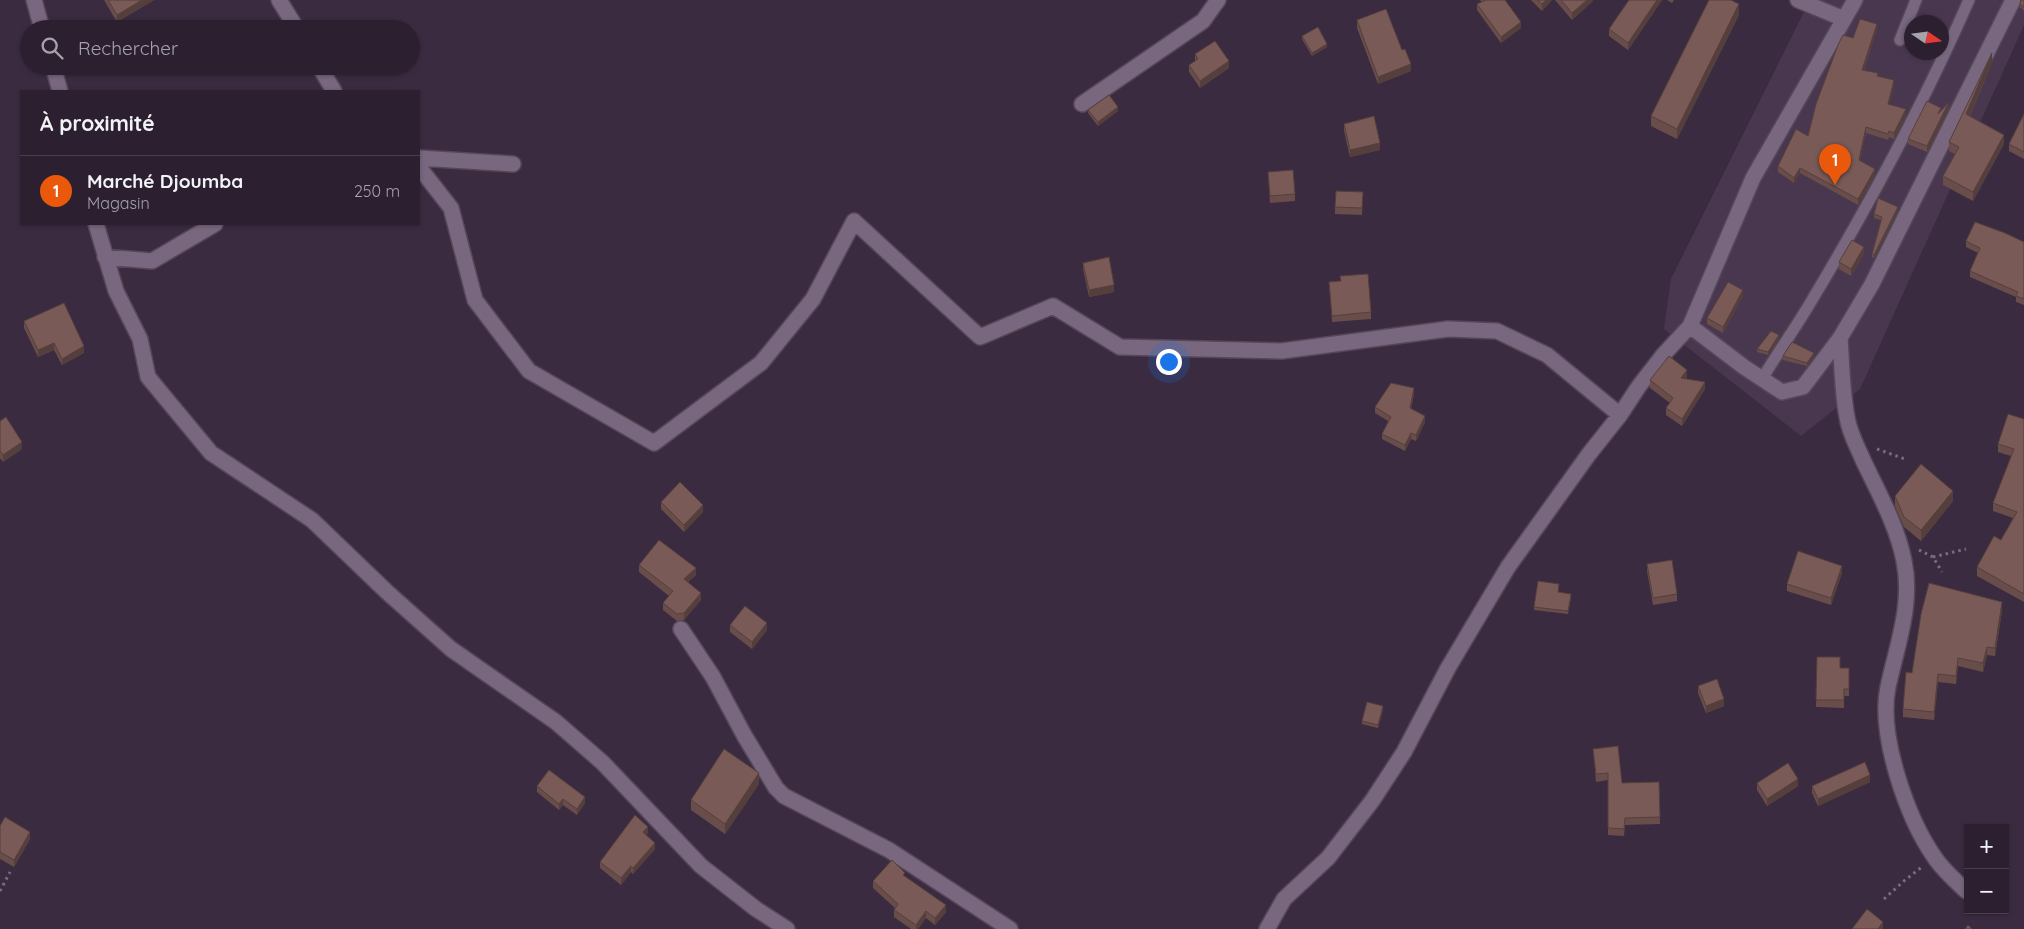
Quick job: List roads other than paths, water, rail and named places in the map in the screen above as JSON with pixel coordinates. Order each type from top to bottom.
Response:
[{"type":"street","points":[[34,0],[40,20]]},
{"type":"street","points":[[279,0],[291,20]]},
{"type":"street","points":[[1082,104],[1203,21],[1218,0]]},
{"type":"street","points":[[1798,0],[1844,19]]},
{"type":"street","points":[[1267,929],[1284,899],[1328,858],[1372,801],[1404,752],[1448,668],[1508,566],[1589,454],[1620,415],[1639,386],[1664,354],[1690,326],[1754,178],[1855,0]]},
{"type":"street","points":[[1690,326],[1782,392],[1803,387],[1840,338],[1876,276],[2013,0]]},
{"type":"street","points":[[56,75],[60,90]]},
{"type":"street","points":[[324,75],[333,90]]},
{"type":"street","points":[[420,158],[513,164]]},
{"type":"street","points":[[420,167],[451,208],[475,300],[529,371],[654,443],[761,363],[813,299],[854,220],[980,337],[1053,306],[1120,346],[1282,351],[1448,329],[1497,331],[1547,355],[1620,415]]},
{"type":"street","points":[[96,225],[104,257],[116,290],[140,339],[148,377],[211,453],[312,520],[387,592],[451,649],[556,722],[603,763],[701,866],[756,909],[787,929]]},
{"type":"street","points":[[104,257],[152,261],[214,225]]},
{"type":"street","points":[[1840,338],[1847,418],[1856,445],[1900,542],[1905,563],[1907,600],[1900,640],[1888,689],[1886,730],[1906,800],[1936,859],[1964,889]]},
{"type":"street","points":[[681,629],[713,677],[744,735],[776,788],[784,796],[889,850],[1010,929]]},
{"type":"lane","points":[[1900,40],[1916,0]]},
{"type":"lane","points":[[1762,379],[1808,306],[1864,210],[1929,87],[1969,0]]},
{"type":"place","name":"Marché Djoumba","points":[[1835,185]]}]
